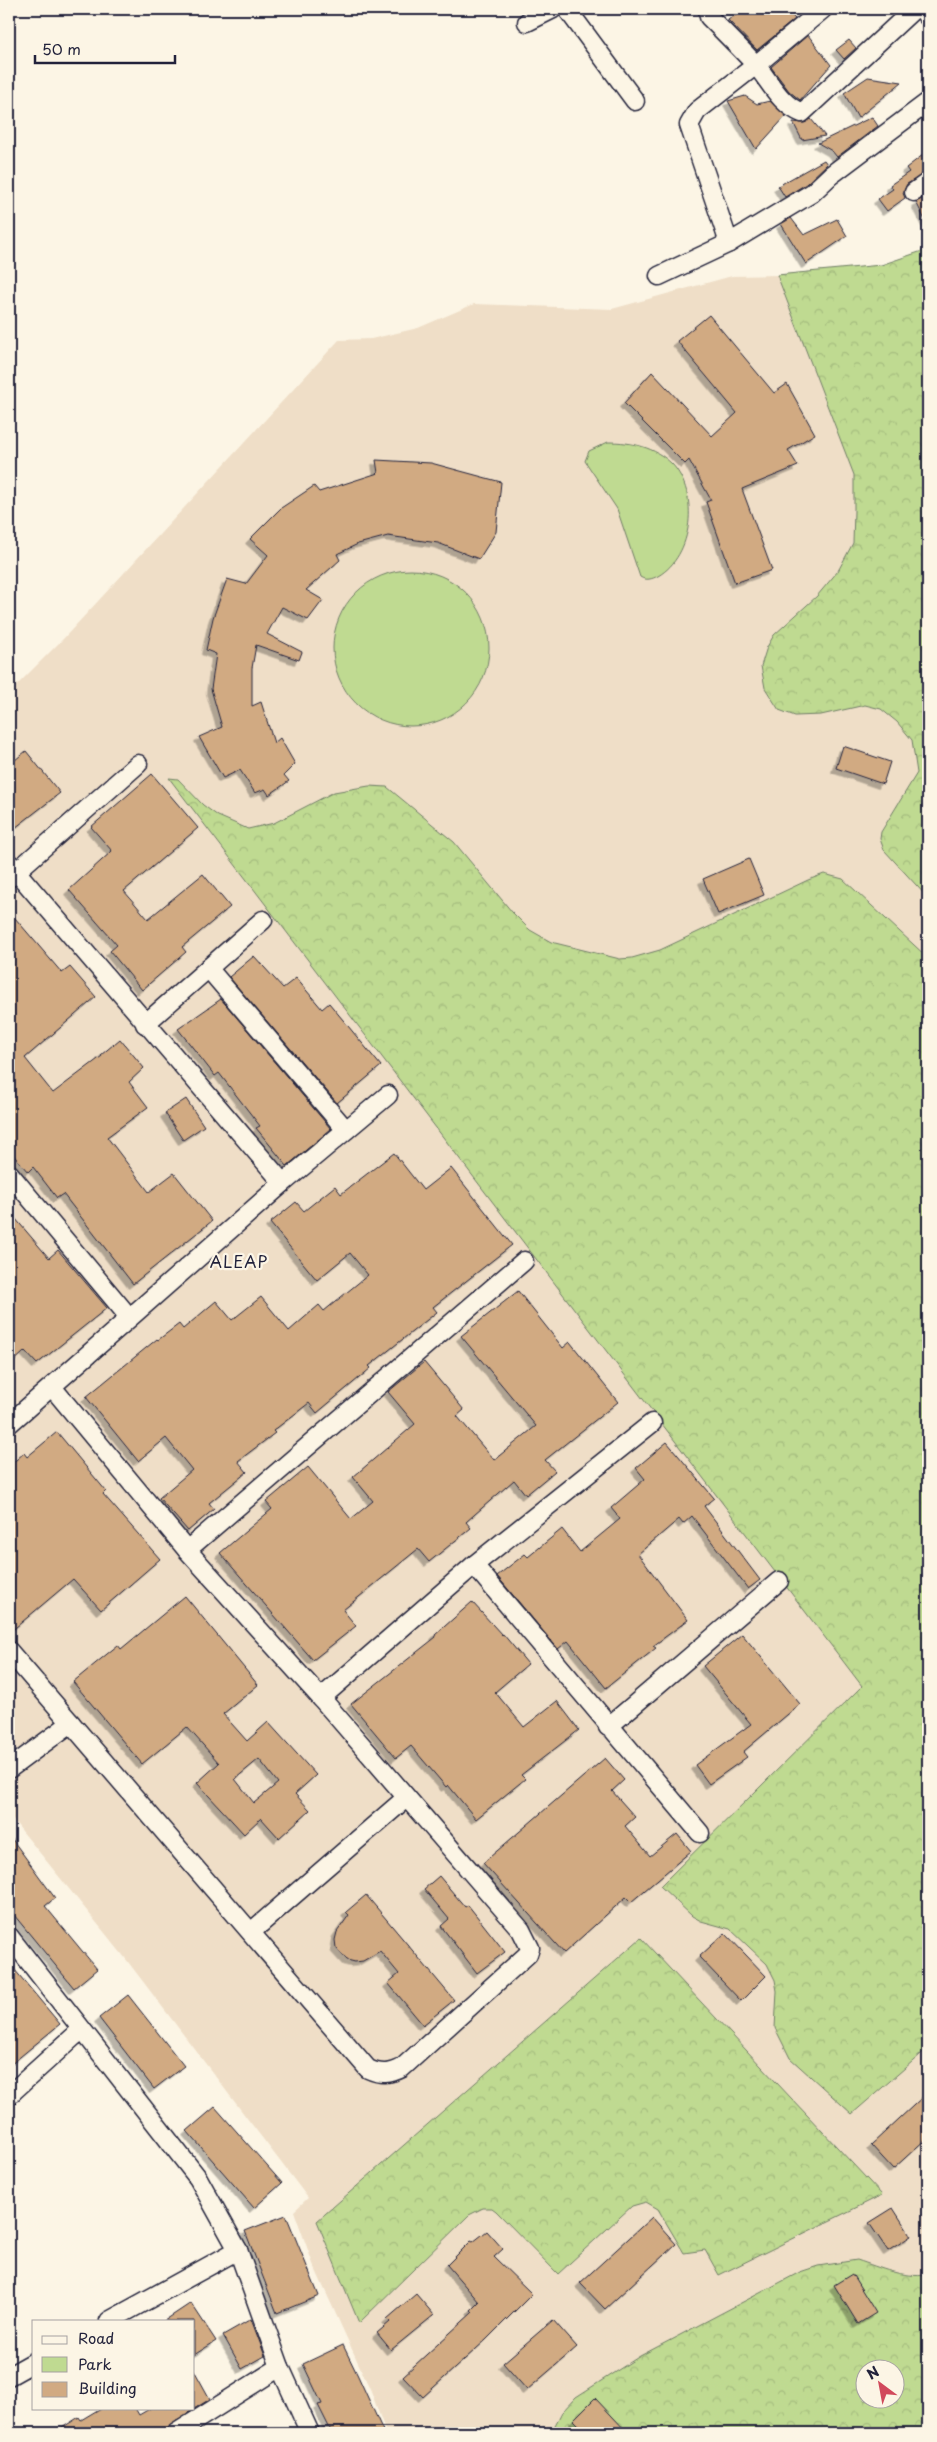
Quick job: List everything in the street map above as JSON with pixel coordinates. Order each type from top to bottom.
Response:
[{"type":"street","points":[[527,22],[553,9]]},
{"type":"street","points":[[567,9],[635,101]]},
{"type":"street","points":[[708,9],[709,17],[756,65],[782,99],[792,109],[802,113],[914,9]]},
{"type":"street","points":[[730,242],[689,125],[697,111],[823,9]]},
{"type":"street","points":[[922,9],[928,17]]},
{"type":"street","points":[[659,276],[730,242],[812,193],[831,175],[928,102]]},
{"type":"street","points":[[138,764],[11,871],[283,1183]]},
{"type":"street","points":[[145,1024],[263,920]]},
{"type":"street","points":[[208,968],[346,1130]]},
{"type":"street","points":[[9,1424],[283,1183],[388,1095]]},
{"type":"street","points":[[9,1173],[129,1317]]},
{"type":"street","points":[[187,1550],[524,1260]]},
{"type":"street","points":[[9,1651],[368,2069],[378,2073],[392,2073],[402,2068],[525,1959],[530,1948],[522,1930],[321,1698],[187,1550],[52,1387]]},
{"type":"street","points":[[321,1698],[474,1565],[652,1423]]},
{"type":"street","points":[[474,1565],[608,1727],[700,1833]]},
{"type":"street","points":[[608,1727],[778,1581]]},
{"type":"street","points":[[9,1769],[71,1723]]},
{"type":"street","points":[[251,1932],[406,1798]]},
{"type":"street","points":[[9,1936],[198,2178],[238,2250],[280,2367],[310,2433]]},
{"type":"street","points":[[9,2095],[81,2030]]},
{"type":"street","points":[[111,2320],[238,2250]]},
{"type":"street","points":[[9,2376],[32,2363]]},
{"type":"street","points":[[176,2433],[280,2367]]},
{"type":"shaded area","points":[[928,251],[928,2433],[386,2433],[371,2391],[313,2264],[294,2211],[308,2198],[122,1954],[9,1815],[9,693],[64,638],[339,340],[371,339],[418,328],[474,304],[612,309],[732,276],[777,275],[881,265]]},
{"type":"green space","points":[[928,249],[928,898],[884,850],[880,839],[881,832],[917,773],[912,740],[897,722],[881,709],[865,705],[821,715],[795,716],[779,710],[765,688],[761,666],[767,647],[774,635],[817,596],[838,571],[853,543],[854,475],[777,275],[881,265]]},
{"type":"green space","points":[[608,442],[634,444],[658,453],[672,464],[681,477],[687,491],[689,524],[685,540],[679,554],[670,567],[654,578],[640,577],[617,509],[585,461],[589,451]]},
{"type":"green space","points":[[403,570],[419,570],[434,573],[448,579],[461,587],[472,598],[486,625],[489,648],[488,663],[480,685],[472,698],[461,709],[434,723],[419,726],[403,726],[388,723],[374,717],[361,709],[350,698],[336,671],[333,656],[333,640],[336,625],[342,611],[350,598],[361,587],[388,573]]},
{"type":"green space","points":[[169,778],[178,779],[203,805],[218,816],[248,829],[274,823],[334,792],[369,786],[387,787],[454,842],[512,912],[530,930],[551,942],[620,959],[632,958],[660,950],[824,874],[843,879],[928,958],[928,2048],[852,2114],[790,2058],[775,2028],[777,1991],[775,1980],[767,1964],[730,1929],[701,1921],[692,1916],[660,1886],[862,1686]]},
{"type":"green space","points":[[641,1938],[882,2195],[719,2275],[705,2250],[684,2253],[658,2209],[646,2202],[632,2206],[558,2274],[496,2211],[492,2208],[483,2208],[469,2215],[359,2323],[317,2221]]},
{"type":"green space","points":[[857,2260],[900,2274],[928,2275],[928,2433],[538,2433],[553,2429],[562,2412],[576,2397],[640,2356],[800,2272],[818,2266]]},
{"type":"building","points":[[743,9],[786,9],[795,19],[757,50],[728,20]]},
{"type":"building","points":[[808,35],[831,65],[800,100],[789,91],[771,67]]},
{"type":"building","points":[[849,40],[856,48],[844,59],[836,50]]},
{"type":"building","points":[[868,77],[902,82],[858,118],[844,93]]},
{"type":"building","points":[[745,96],[757,104],[770,101],[786,116],[756,149],[728,101]]},
{"type":"building","points":[[872,117],[878,126],[837,157],[832,151],[818,143]]},
{"type":"building","points":[[811,119],[825,136],[802,140],[793,122],[804,123]]},
{"type":"building","points":[[928,151],[928,172],[907,184],[903,193],[905,198],[887,211],[878,199],[893,189],[890,185],[909,172],[906,168]]},
{"type":"building","points":[[824,160],[827,164],[806,184],[785,197],[778,186]]},
{"type":"building","points":[[928,195],[928,226],[916,202]]},
{"type":"building","points":[[791,218],[804,235],[837,219],[847,236],[806,264],[781,224]]},
{"type":"building","points":[[709,315],[774,393],[787,384],[815,434],[788,450],[798,466],[742,489],[772,570],[735,583],[706,502],[711,500],[689,460],[685,464],[624,403],[652,372],[712,436],[737,413],[677,341]]},
{"type":"building","points":[[376,460],[431,463],[501,482],[496,532],[479,559],[438,543],[388,536],[358,544],[337,554],[340,560],[306,590],[323,600],[308,620],[282,607],[267,634],[302,652],[299,660],[256,645],[252,668],[252,706],[261,702],[274,743],[280,738],[295,764],[284,775],[289,781],[269,795],[265,789],[255,793],[240,770],[223,778],[199,737],[222,727],[211,689],[216,654],[206,650],[213,618],[227,579],[246,584],[268,555],[250,539],[281,508],[314,486],[319,492],[378,473]]},
{"type":"building","points":[[843,746],[890,762],[883,784],[836,768]]},
{"type":"building","points":[[26,751],[60,793],[15,828],[9,820],[9,765]]},
{"type":"building","points":[[152,774],[198,828],[124,891],[148,919],[203,874],[230,907],[182,947],[186,952],[142,990],[110,951],[117,945],[69,890],[112,851],[91,827]]},
{"type":"building","points":[[749,859],[764,895],[718,914],[703,879]]},
{"type":"building","points":[[9,911],[62,973],[70,967],[96,997],[25,1058],[53,1093],[102,1056],[120,1039],[144,1068],[129,1082],[148,1107],[107,1137],[149,1192],[174,1173],[212,1221],[133,1284],[63,1194],[57,1198],[33,1167],[28,1172],[9,1150]]},
{"type":"building","points":[[254,956],[283,988],[296,978],[322,1009],[329,1003],[381,1066],[337,1103],[229,977]]},
{"type":"building","points":[[221,999],[331,1129],[287,1166],[256,1128],[260,1126],[219,1073],[215,1076],[178,1029]]},
{"type":"building","points":[[186,1099],[204,1126],[183,1140],[165,1113]]},
{"type":"building","points":[[394,1153],[423,1190],[451,1168],[512,1245],[433,1307],[437,1312],[369,1366],[371,1368],[317,1413],[309,1403],[273,1431],[275,1433],[238,1461],[247,1472],[209,1503],[214,1509],[188,1531],[159,1498],[192,1470],[166,1438],[138,1461],[86,1397],[157,1339],[179,1324],[183,1329],[216,1301],[232,1320],[261,1297],[289,1331],[319,1305],[324,1311],[368,1275],[350,1253],[317,1280],[270,1223],[296,1202],[304,1211],[335,1186],[341,1194]]},
{"type":"building","points":[[9,1211],[49,1258],[58,1250],[107,1308],[37,1364],[25,1351],[9,1366]]},
{"type":"building","points":[[518,1291],[563,1348],[570,1342],[618,1402],[545,1460],[555,1471],[526,1495],[514,1480],[466,1522],[471,1528],[429,1562],[418,1549],[343,1610],[356,1626],[313,1660],[220,1553],[272,1509],[266,1502],[308,1467],[351,1519],[373,1501],[353,1477],[415,1424],[388,1392],[424,1362],[464,1410],[457,1416],[494,1460],[536,1426],[461,1336]]},
{"type":"building","points":[[57,1432],[106,1491],[103,1494],[160,1559],[101,1610],[73,1579],[9,1633],[9,1466],[24,1453],[27,1457]]},
{"type":"building","points":[[667,1442],[714,1498],[704,1506],[760,1580],[748,1589],[692,1516],[683,1524],[679,1519],[638,1554],[688,1620],[653,1646],[656,1648],[606,1688],[568,1641],[558,1649],[497,1576],[525,1554],[528,1557],[562,1529],[580,1552],[620,1519],[611,1508],[645,1479],[636,1468]]},
{"type":"building","points":[[185,1596],[258,1685],[223,1714],[247,1741],[268,1722],[316,1775],[295,1794],[310,1810],[279,1838],[261,1818],[244,1834],[197,1783],[219,1763],[187,1727],[142,1764],[73,1682],[118,1645],[121,1649]],"holes":[[[259,1759],[278,1783],[254,1803],[235,1779]]]},
{"type":"building","points":[[472,1602],[503,1634],[528,1664],[495,1692],[524,1727],[557,1701],[579,1730],[521,1775],[525,1779],[476,1819],[448,1785],[446,1787],[411,1746],[396,1758],[351,1704],[436,1637],[435,1635]]},
{"type":"building","points":[[742,1634],[800,1704],[743,1752],[747,1757],[709,1784],[695,1765],[751,1724],[703,1666]]},
{"type":"building","points":[[605,1758],[624,1780],[612,1791],[635,1817],[625,1826],[650,1856],[677,1834],[691,1851],[631,1902],[626,1897],[564,1953],[483,1863]]},
{"type":"building","points":[[9,1835],[55,1898],[45,1906],[97,1969],[74,1988],[9,1909]]},
{"type":"building","points":[[439,1876],[465,1907],[468,1905],[505,1952],[477,1973],[441,1926],[449,1919],[424,1889]]},
{"type":"building","points":[[366,1895],[454,2000],[423,2025],[388,1983],[399,1974],[380,1951],[363,1961],[355,1962],[347,1960],[336,1948],[337,1932],[349,1915],[346,1912]]},
{"type":"building","points":[[725,1933],[766,1976],[741,2001],[699,1957]]},
{"type":"building","points":[[9,1963],[60,2024],[9,2066]]},
{"type":"building","points":[[128,1995],[184,2066],[154,2089],[99,2018]]},
{"type":"building","points":[[928,2092],[928,2137],[893,2169],[871,2145]]},
{"type":"building","points":[[215,2107],[282,2183],[254,2208],[187,2131]]},
{"type":"building","points":[[893,2208],[911,2236],[888,2251],[869,2223]]},
{"type":"building","points":[[286,2215],[319,2296],[277,2313],[245,2231]]},
{"type":"building","points":[[652,2217],[676,2244],[605,2309],[580,2283]]},
{"type":"building","points":[[487,2231],[503,2249],[494,2257],[532,2294],[486,2340],[423,2397],[403,2376],[473,2312],[471,2310],[479,2302],[447,2265],[471,2241],[473,2242]]},
{"type":"building","points":[[852,2274],[876,2313],[858,2324],[834,2285]]},
{"type":"building","points":[[416,2294],[434,2315],[391,2350],[377,2333],[390,2322],[387,2319]]},
{"type":"building","points":[[191,2303],[216,2341],[195,2354],[195,2320],[166,2320]]},
{"type":"building","points":[[251,2319],[265,2356],[242,2369],[223,2335]]},
{"type":"building","points":[[553,2320],[577,2347],[527,2390],[503,2363]]},
{"type":"building","points":[[343,2345],[384,2433],[332,2433],[318,2405],[322,2404],[303,2364]]},
{"type":"building","points":[[195,2372],[210,2399],[195,2408]]},
{"type":"building","points":[[595,2398],[628,2433],[586,2433],[573,2420]]},
{"type":"building","points":[[98,2410],[136,2410],[139,2415],[148,2410],[192,2410],[170,2424],[165,2433],[54,2433],[79,2417],[81,2420]]},
{"type":"district","name":"ALEAP","points":[[239,1261]]}]
